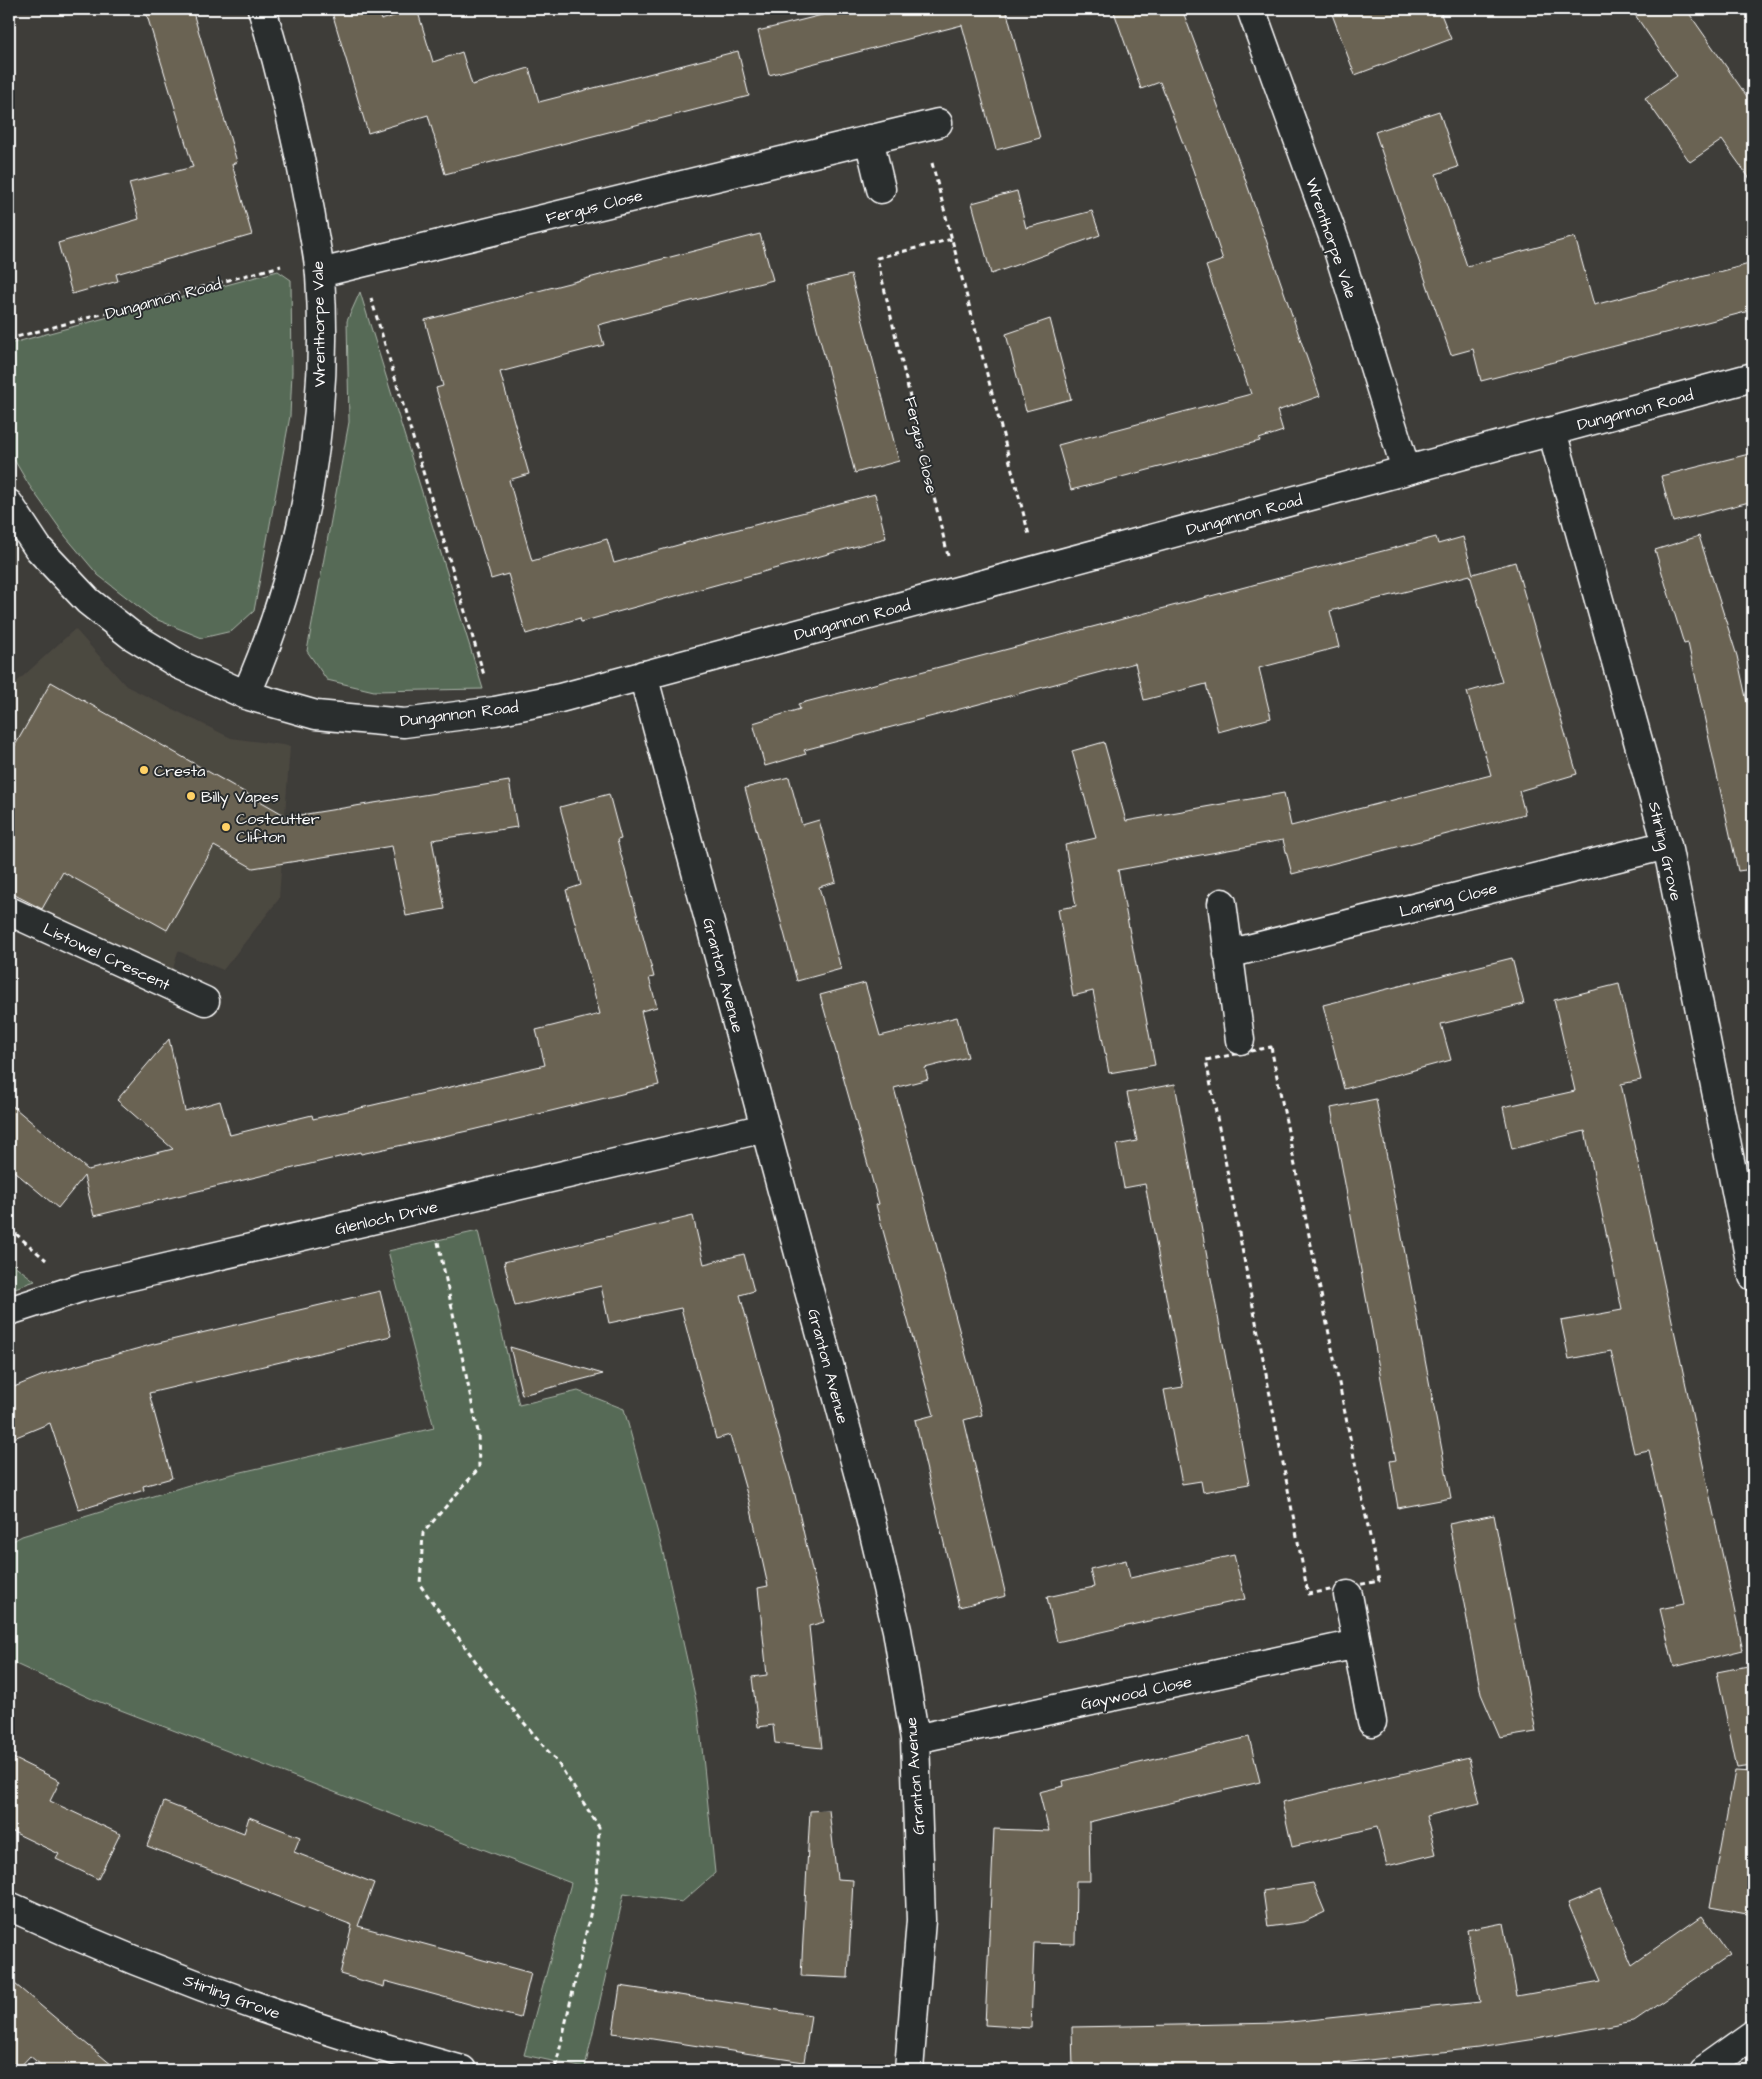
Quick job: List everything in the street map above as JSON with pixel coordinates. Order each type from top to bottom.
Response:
[{"type":"street","name":"Wrenthorpe Vale","points":[[246,695],[265,653],[292,569],[310,480],[323,369],[318,265],[300,153],[262,9]]},
{"type":"street","name":"Wrenthorpe Vale","points":[[1252,9],[1337,247],[1406,470]]},
{"type":"street","name":"Fergus Close","points":[[318,265],[360,263],[930,124]]},
{"type":"street","points":[[869,139],[880,189]]},
{"type":"street","name":"Dungannon Road","points":[[9,504],[38,548],[88,601],[131,635],[180,665],[246,695],[316,715],[404,723],[495,711],[560,698],[1753,377]]},
{"type":"street","name":"Stirling Grove","points":[[1552,431],[1667,845],[1753,1276]]},
{"type":"street","name":"Granton Avenue","points":[[643,675],[871,1522],[897,1630],[915,1739],[921,1920],[909,2070]]},
{"type":"street","name":"Lansing Close","points":[[1228,954],[1667,845]]},
{"type":"street","points":[[1222,903],[1240,1040]]},
{"type":"street","name":"Listowel Crescent","points":[[9,911],[205,1001]]},
{"type":"street","name":"Glenloch Drive","points":[[9,1311],[80,1288],[765,1128]]},
{"type":"street","points":[[1348,1596],[1372,1722]]},
{"type":"street","name":"Gaywood Close","points":[[915,1739],[1356,1644]]},
{"type":"street","name":"Stirling Grove","points":[[9,1906],[94,1945],[262,2008],[390,2050],[462,2070]]},
{"type":"street","points":[[1704,2070],[1753,2035]]},
{"type":"path","points":[[930,124],[952,239],[1038,569]]},
{"type":"path","name":"Fergus Close","points":[[952,239],[877,258],[956,591]]},
{"type":"path","points":[[360,263],[495,711]]},
{"type":"path","name":"Dungannon Road","points":[[9,339],[318,265]]},
{"type":"path","points":[[1272,1047],[1379,1581],[1308,1594],[1206,1060],[1272,1047]]},
{"type":"path","points":[[432,1206],[478,1432],[478,1468],[423,1533],[420,1584],[498,1692],[558,1763],[599,1827],[597,1884],[555,2070]]},
{"type":"shaded area","points":[[75,629],[126,686],[231,738],[290,746],[279,899],[223,970],[178,951],[167,991],[9,909],[9,689]]},
{"type":"green space","points":[[278,271],[291,280],[292,372],[290,416],[254,611],[232,631],[202,638],[153,618],[98,575],[66,537],[29,485],[9,451],[9,344]]},
{"type":"green space","points":[[360,292],[483,689],[374,691],[327,680],[307,651],[349,422],[347,321]]},
{"type":"green space","points":[[478,1231],[519,1405],[578,1391],[624,1409],[662,1548],[698,1709],[715,1873],[682,1902],[624,1893],[585,2068],[524,2055],[571,1883],[92,1699],[9,1661],[9,1543],[22,1536],[202,1481],[434,1428],[388,1251]]},
{"type":"green space","points":[[9,1261],[35,1281],[9,1290]]},
{"type":"building","points":[[145,9],[192,9],[237,162],[232,164],[252,235],[116,274],[118,281],[72,294],[58,243],[139,219],[129,183],[193,167]]},
{"type":"building","points":[[331,9],[378,9],[381,20],[417,9],[433,62],[462,52],[472,85],[529,68],[539,102],[738,51],[749,96],[445,174],[428,115],[368,133]]},
{"type":"building","points":[[846,9],[1006,9],[1040,138],[996,150],[962,25],[769,75],[758,31]]},
{"type":"building","points":[[1113,9],[1182,9],[1242,170],[1320,396],[1277,411],[1283,431],[1259,439],[1260,441],[1071,490],[1058,445],[1251,394],[1206,266],[1223,260],[1193,170],[1160,82],[1141,89]]},
{"type":"building","points":[[1330,9],[1439,9],[1451,39],[1355,75]]},
{"type":"building","points":[[1631,9],[1686,9],[1753,105],[1753,183],[1722,140],[1690,162],[1645,98],[1677,76]]},
{"type":"building","points":[[1439,111],[1458,167],[1436,174],[1467,266],[1575,237],[1594,305],[1753,263],[1753,310],[1481,381],[1473,349],[1451,355],[1375,132]]},
{"type":"building","points":[[1017,191],[1026,228],[1092,211],[1100,235],[991,274],[972,203]]},
{"type":"building","points":[[760,234],[773,280],[598,325],[604,345],[500,372],[529,474],[509,480],[532,561],[607,539],[614,563],[875,494],[886,538],[581,622],[580,618],[526,634],[508,574],[491,579],[436,388],[443,386],[425,320]]},
{"type":"building","points":[[851,275],[899,461],[855,473],[806,286]]},
{"type":"building","points":[[1050,319],[1071,399],[1026,411],[1006,334]]},
{"type":"building","points":[[1753,453],[1753,501],[1673,522],[1661,476]]},
{"type":"building","points":[[1699,536],[1737,656],[1753,730],[1753,869],[1738,871],[1688,643],[1684,644],[1655,550]]},
{"type":"building","points":[[1436,537],[1438,544],[1463,537],[1473,574],[1515,562],[1577,774],[1519,791],[1525,814],[1292,874],[1283,840],[1118,870],[1155,1065],[1109,1073],[1093,991],[1073,996],[1058,909],[1076,906],[1065,845],[1096,838],[1072,751],[1104,742],[1126,821],[1284,793],[1291,826],[1491,775],[1467,692],[1502,682],[1470,575],[1330,611],[1339,647],[1259,668],[1271,718],[1218,732],[1206,684],[1144,700],[1135,663],[804,750],[806,754],[765,766],[753,723],[800,709],[798,704]]},
{"type":"building","points":[[51,682],[288,817],[509,781],[517,827],[432,840],[445,909],[406,916],[392,846],[253,868],[214,846],[167,930],[63,872],[42,909],[9,892],[9,756]]},
{"type":"building","points":[[789,777],[802,825],[819,820],[836,882],[819,887],[841,969],[797,981],[745,788]]},
{"type":"building","points":[[609,794],[621,839],[617,840],[654,977],[649,978],[657,1007],[641,1011],[659,1085],[472,1130],[361,1154],[360,1152],[94,1216],[84,1176],[58,1208],[9,1167],[9,1103],[88,1170],[173,1149],[117,1100],[169,1039],[185,1111],[220,1101],[230,1135],[312,1115],[313,1119],[545,1065],[536,1030],[600,1014],[566,890],[581,885],[560,807]]},
{"type":"building","points":[[1512,958],[1524,1004],[1441,1024],[1451,1060],[1344,1089],[1323,1005]]},
{"type":"building","points":[[865,983],[880,1036],[957,1017],[968,1057],[925,1068],[928,1079],[894,1088],[982,1415],[964,1420],[1006,1596],[959,1607],[915,1420],[934,1415],[876,1205],[879,1204],[820,995]]},
{"type":"building","points":[[1619,984],[1641,1080],[1621,1084],[1743,1650],[1674,1667],[1660,1609],[1684,1604],[1649,1450],[1634,1453],[1611,1351],[1569,1359],[1561,1321],[1622,1310],[1585,1131],[1512,1149],[1503,1107],[1575,1091],[1554,1000]]},
{"type":"building","points":[[1175,1084],[1249,1484],[1203,1492],[1201,1481],[1182,1484],[1164,1390],[1183,1387],[1145,1184],[1124,1188],[1116,1145],[1137,1141],[1127,1093]]},
{"type":"building","points":[[1376,1099],[1451,1498],[1398,1508],[1390,1461],[1396,1460],[1331,1108]]},
{"type":"building","points":[[693,1216],[704,1264],[744,1254],[754,1291],[740,1295],[795,1495],[824,1622],[809,1626],[822,1748],[775,1743],[773,1725],[758,1727],[752,1677],[767,1675],[758,1588],[768,1586],[749,1501],[730,1435],[716,1439],[681,1308],[609,1323],[601,1286],[515,1306],[504,1262]]},
{"type":"building","points":[[380,1291],[391,1336],[149,1393],[172,1478],[143,1486],[144,1490],[79,1510],[50,1423],[9,1440],[9,1389],[46,1374],[154,1344]]},
{"type":"building","points":[[510,1347],[603,1374],[522,1395]]},
{"type":"building","points":[[1494,1515],[1536,1732],[1500,1738],[1481,1694],[1449,1524]]},
{"type":"building","points":[[1234,1555],[1245,1599],[1057,1642],[1047,1597],[1094,1587],[1090,1569],[1126,1560],[1130,1578]]},
{"type":"building","points":[[1753,1665],[1753,1766],[1737,1768],[1717,1672]]},
{"type":"building","points":[[1249,1737],[1260,1782],[1089,1822],[1090,1881],[1076,1881],[1075,1944],[1034,1943],[1031,2028],[985,2025],[994,1829],[1049,1831],[1039,1792],[1064,1786],[1063,1781]]},
{"type":"building","points":[[9,1756],[60,1781],[50,1801],[120,1834],[98,1879],[56,1859],[59,1854],[9,1830]]},
{"type":"building","points":[[1469,1758],[1480,1803],[1426,1816],[1436,1854],[1387,1866],[1377,1827],[1292,1847],[1282,1802]]},
{"type":"building","points":[[1735,1771],[1753,1772],[1753,1915],[1710,1907]]},
{"type":"building","points":[[164,1802],[244,1833],[249,1817],[300,1837],[294,1852],[374,1883],[358,1926],[531,1973],[520,2018],[385,1981],[384,1987],[340,1974],[352,1925],[147,1846]]},
{"type":"building","points":[[829,1810],[837,1879],[853,1880],[848,1978],[801,1976],[810,1811]]},
{"type":"building","points":[[1313,1883],[1325,1912],[1304,1922],[1268,1927],[1263,1891]]},
{"type":"building","points":[[1600,1890],[1632,1965],[1702,1916],[1730,1955],[1634,2021],[1536,2039],[1478,2048],[1296,2068],[1073,2070],[1072,2027],[1281,2023],[1480,2002],[1467,1930],[1503,1923],[1517,1996],[1601,1981],[1568,1903]]},
{"type":"building","points":[[9,1979],[118,2070],[47,2070],[30,2056],[17,2070],[9,2070]]},
{"type":"building","points":[[620,1986],[811,2015],[804,2062],[613,2033]]},
{"type":"place","name":"Cresta","points":[[144,770]]},
{"type":"place","name":"Billy Vapes","points":[[191,796]]},
{"type":"place","name":"Costcutter Clifton","points":[[226,827]]}]
